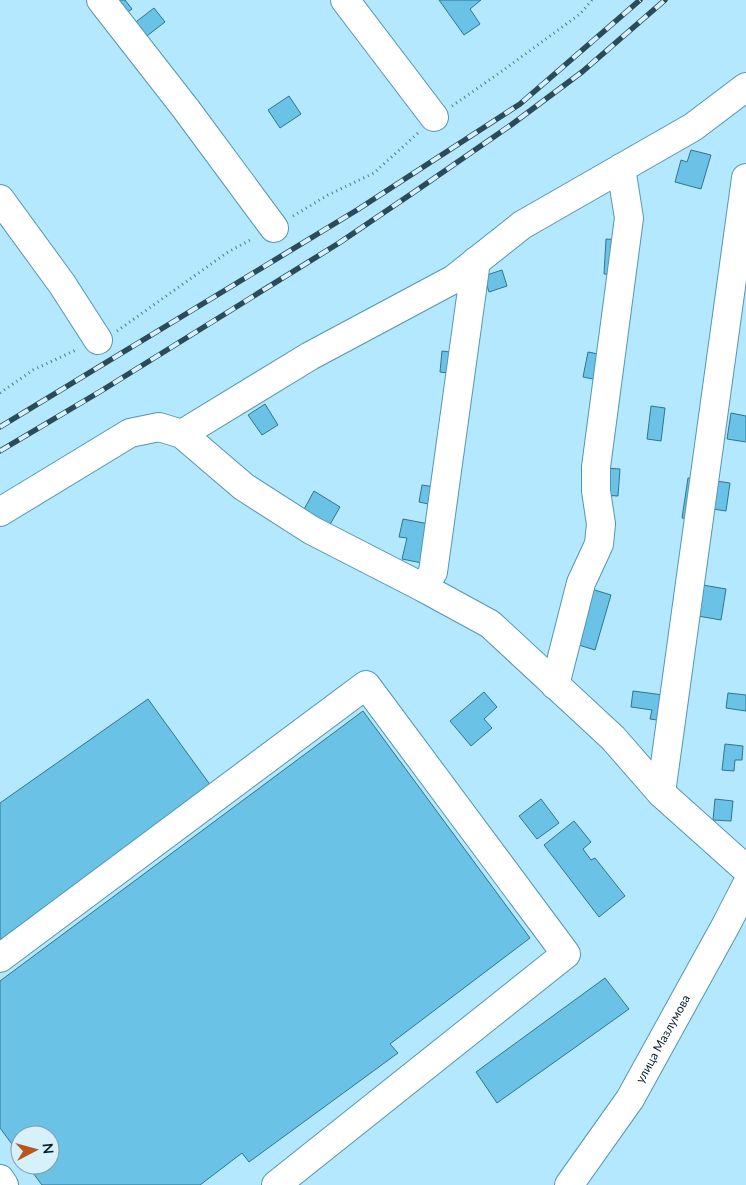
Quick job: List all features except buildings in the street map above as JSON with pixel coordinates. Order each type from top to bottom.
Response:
[{"type":"street","points":[[100,0],[186,109],[274,228]]},
{"type":"street","points":[[345,0],[434,117]]},
{"type":"street","points":[[182,434],[310,356],[454,279],[522,225],[693,127],[746,88]]},
{"type":"street","points":[[555,684],[581,583],[599,544],[601,524],[596,491],[596,467],[629,218],[621,168]]},
{"type":"street","points":[[661,793],[746,178]]},
{"type":"street","points":[[0,199],[62,284],[98,340]]},
{"type":"street","points":[[424,588],[433,572],[476,261]]},
{"type":"street","points":[[0,512],[130,433],[159,427],[182,434],[244,487],[311,530],[490,624],[613,738],[661,793],[746,869]]},
{"type":"street","points":[[0,958],[366,685],[566,954],[276,1185]]},
{"type":"street","name":"улица Мазлумова","points":[[569,1185],[630,1099],[746,886]]},
{"type":"street","points":[[0,1179],[4,1185]]},
{"type":"path","points":[[0,393],[33,370],[120,330],[228,252],[274,228],[328,195],[374,172],[434,117],[498,74],[580,14],[592,0]]},
{"type":"railway","points":[[0,427],[357,210],[520,104],[640,0]]},
{"type":"railway","points":[[0,451],[101,391],[339,243],[511,125],[582,72],[665,0]]}]
